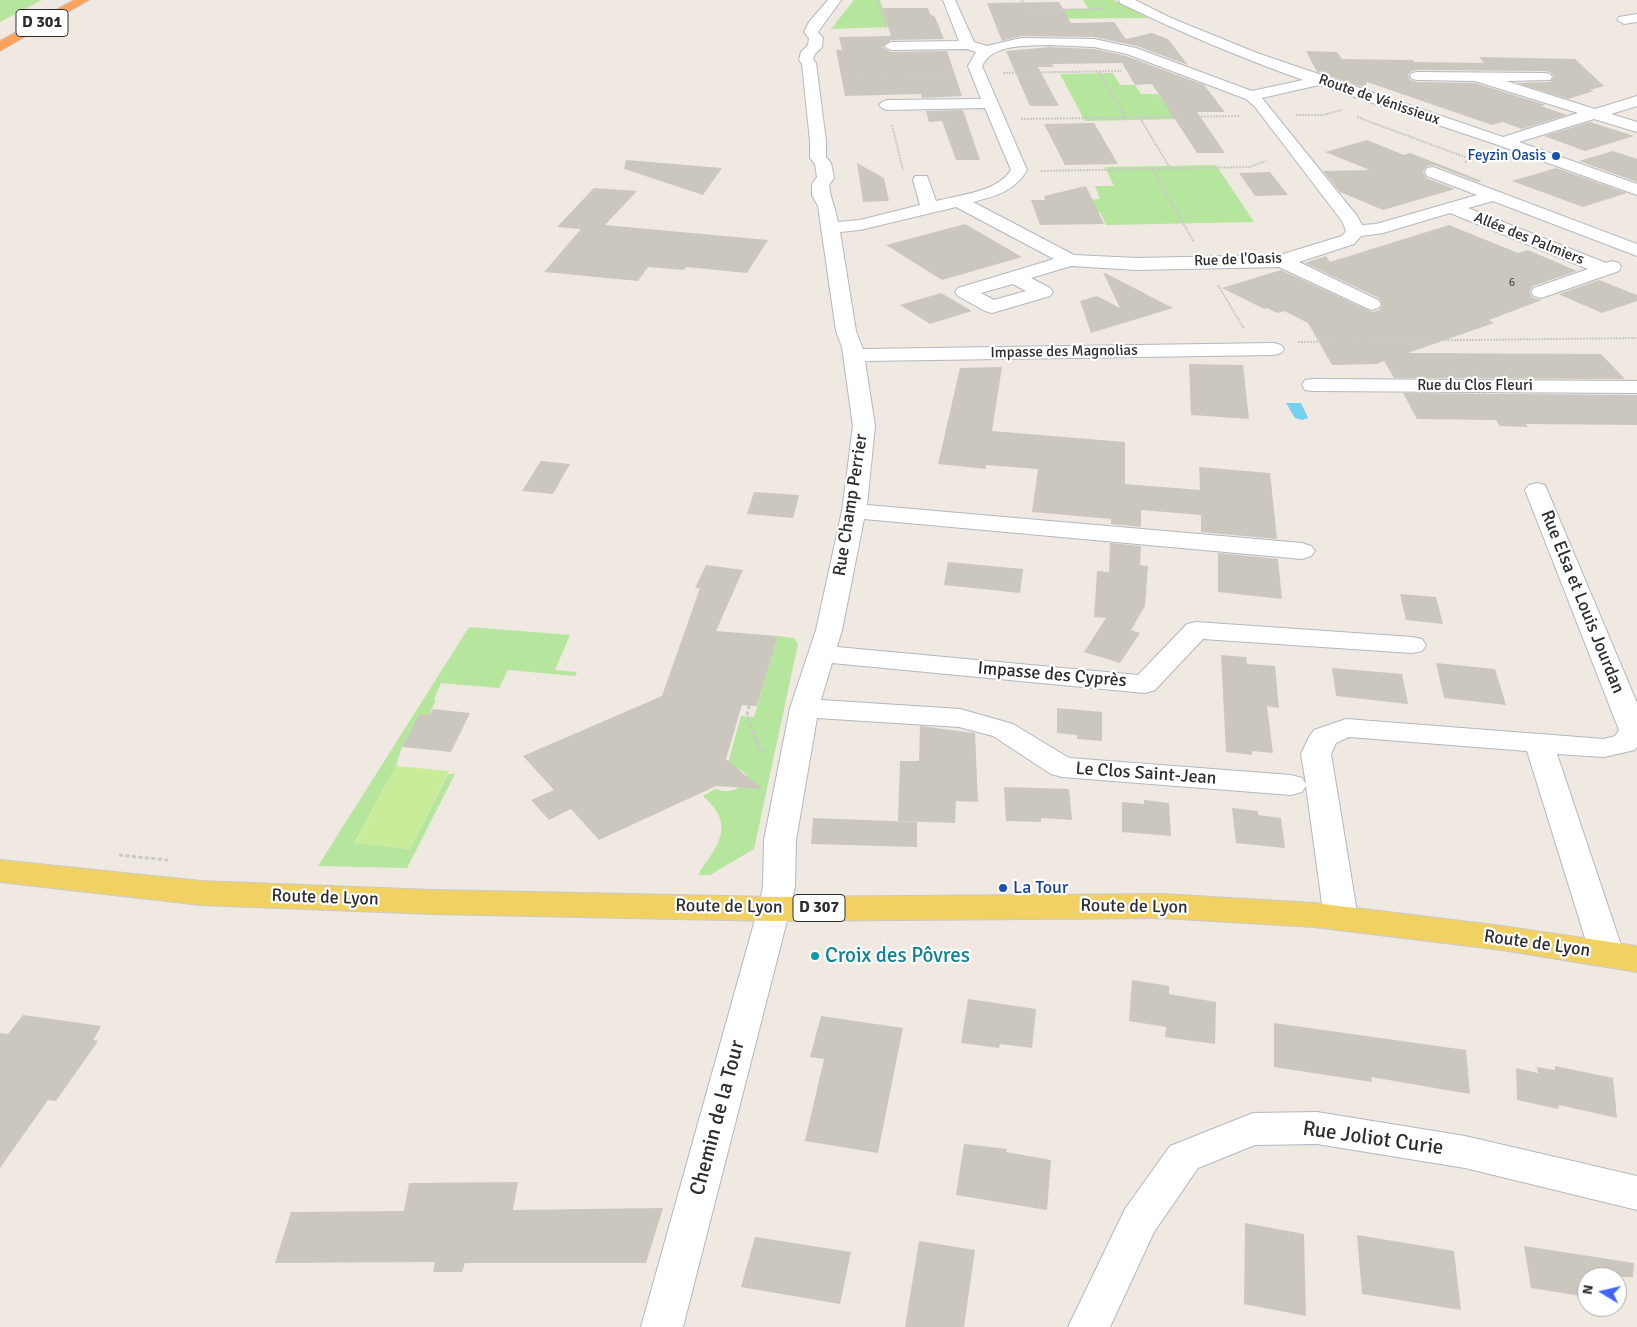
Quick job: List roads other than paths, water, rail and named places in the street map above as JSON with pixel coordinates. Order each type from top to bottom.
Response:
[{"type":"highway","name":"D 301","points":[[0,34],[61,0]]},
{"type":"highway","name":"D 301","points":[[0,47],[83,0]]},
{"type":"main road","name":"Route de Lyon","points":[[0,871],[201,893],[433,902],[774,908],[1162,906],[1341,918],[1502,938],[1622,956]]},
{"type":"street","name":"Rue Champ Perrier","points":[[774,908],[778,887],[780,840],[804,708],[829,630],[854,511],[864,426],[853,355],[846,331],[827,206],[821,195],[820,184],[826,178],[823,163],[818,158],[816,149],[818,141],[810,63],[806,60],[808,52],[815,47],[816,38],[811,32],[814,25],[834,0]]},
{"type":"street","points":[[949,0],[968,45]]},
{"type":"street","name":"Route de Vénissieux","points":[[1125,0],[1215,42],[1637,190]]},
{"type":"street","points":[[830,228],[860,225],[958,201],[1000,188],[1015,180],[1019,170],[975,66],[980,56],[987,51],[1022,42],[1050,41],[1094,42],[1131,51],[1252,96],[1270,116],[1351,220],[1355,231]]},
{"type":"street","points":[[891,46],[968,45],[987,51]]},
{"type":"street","points":[[1418,76],[1545,77]]},
{"type":"street","points":[[1475,76],[1637,128]]},
{"type":"street","points":[[1252,96],[1320,80]]},
{"type":"street","points":[[1504,142],[1637,101]]},
{"type":"street","points":[[887,105],[991,103]]},
{"type":"street","name":"Allée des Palmiers","points":[[1433,172],[1637,250]]},
{"type":"street","points":[[921,180],[930,208]]},
{"type":"street","name":"Allée des Palmiers","points":[[1355,231],[1376,230],[1494,195]]},
{"type":"street","name":"Rue de l'Oasis","points":[[958,201],[1070,260],[1137,264],[1282,260],[1348,240],[1355,231]]},
{"type":"street","name":"Allée des Palmiers","points":[[1452,208],[1606,269]]},
{"type":"street","name":"Allée des Palmiers","points":[[1540,292],[1637,258]]},
{"type":"street","points":[[1015,277],[1070,260]]},
{"type":"street","points":[[1282,260],[1371,304]]},
{"type":"street","name":"Impasse des Magnolias","points":[[853,355],[1274,348]]},
{"type":"street","name":"Rue du Clos Fleuri","points":[[1313,384],[1637,387]]},
{"type":"street","name":"Rue Elsa et Louis Jourdan","points":[[1341,918],[1316,754],[1324,737],[1346,728],[1604,748],[1625,743],[1634,731],[1537,490]]},
{"type":"street","points":[[854,511],[1302,551]]},
{"type":"street","name":"Impasse des Cyprès","points":[[820,654],[1145,684],[1196,630],[1412,645]]},
{"type":"street","name":"Le Clos Saint-Jean","points":[[804,708],[960,718],[1003,730],[1062,767],[1292,785]]},
{"type":"street","points":[[1539,744],[1622,956]]},
{"type":"street","name":"Chemin de la Tour","points":[[662,1327],[774,908]]},
{"type":"street","name":"Rue Joliot Curie","points":[[1089,1327],[1139,1221],[1184,1157],[1253,1129],[1317,1128],[1406,1142],[1465,1152],[1637,1193]]},
{"type":"water","points":[[1286,403],[1301,403],[1308,418],[1302,420],[1295,418]]},
{"type":"place","name":"Feyzin Oasis","points":[[1556,156]]},
{"type":"place","name":"La Tour","points":[[1003,888]]},
{"type":"place","name":"Croix des Pôvres","points":[[815,956]]}]
